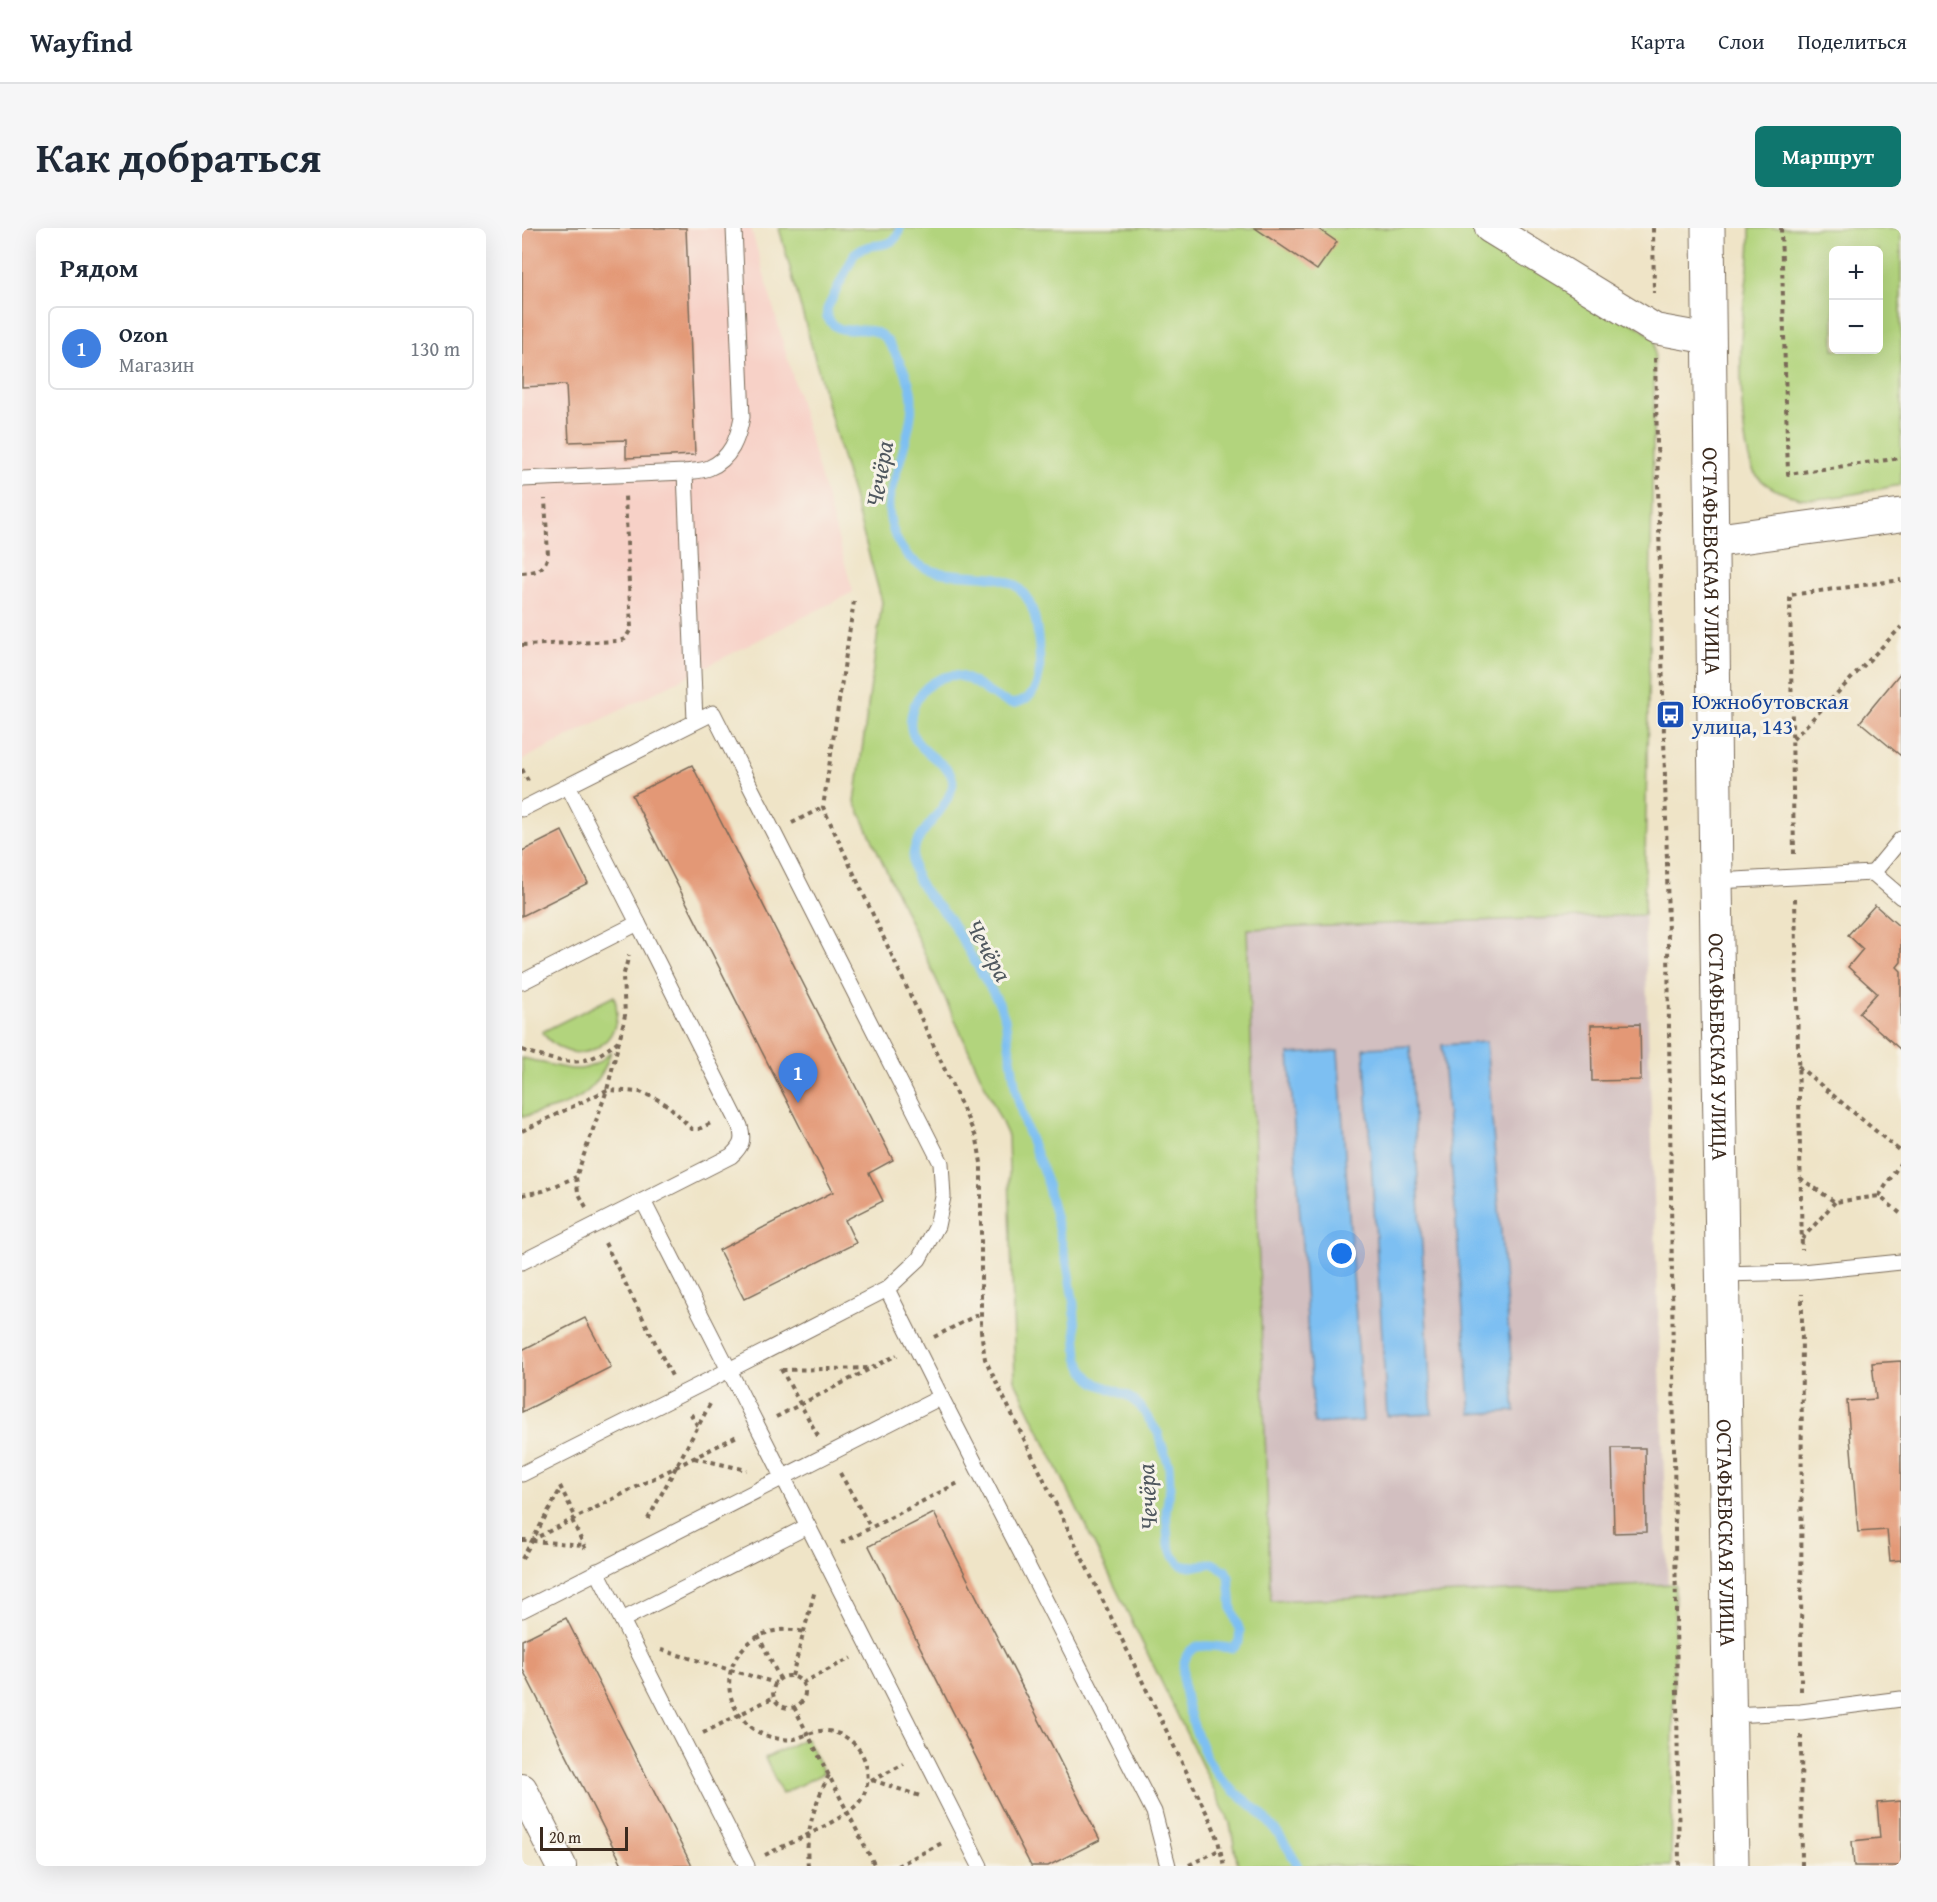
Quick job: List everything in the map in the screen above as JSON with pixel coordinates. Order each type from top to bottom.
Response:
[{"type":"street","points":[[1490,228],[1655,329],[1710,339]]},
{"type":"street","name":"ОСТАФЬЕВСКАЯ УЛИЦА","points":[[1708,228],[1732,1866]]},
{"type":"street","points":[[1712,541],[1901,515]]},
{"type":"street","points":[[522,1789],[561,1866]]},
{"type":"lane","points":[[522,479],[685,472],[709,468],[726,457],[738,439],[742,417],[734,228]]},
{"type":"lane","points":[[685,472],[695,721]]},
{"type":"lane","points":[[522,809],[712,713],[941,1163],[943,1197],[937,1227],[919,1259],[887,1289],[522,1474]]},
{"type":"lane","points":[[522,1262],[731,1156],[740,1148],[743,1138],[733,1112],[568,786]]},
{"type":"lane","points":[[1873,873],[1901,838]]},
{"type":"lane","points":[[1716,881],[1873,873],[1901,897]]},
{"type":"lane","points":[[522,982],[638,923]]},
{"type":"lane","points":[[643,1201],[980,1866]]},
{"type":"lane","points":[[1722,1275],[1802,1272],[1901,1262]]},
{"type":"lane","points":[[887,1289],[1154,1812],[1168,1866]]},
{"type":"lane","points":[[522,1610],[941,1397]]},
{"type":"lane","points":[[622,1620],[808,1526]]},
{"type":"lane","points":[[597,1572],[747,1865]]},
{"type":"lane","points":[[1729,1715],[1801,1712],[1901,1699]]},
{"type":"path","points":[[1653,228],[1667,862],[1679,1866]]},
{"type":"path","points":[[1781,228],[1788,474],[1901,458]]},
{"type":"path","points":[[522,645],[619,641],[628,634],[630,629],[624,475]]},
{"type":"path","points":[[522,573],[541,569],[548,556],[544,478]]},
{"type":"path","points":[[1802,1866],[1802,1239],[1790,595],[1901,580]]},
{"type":"path","points":[[854,601],[823,807],[977,1139],[981,1163],[981,1331],[985,1359],[1211,1822],[1221,1849],[1224,1866]]},
{"type":"path","points":[[1792,739],[1901,627]]},
{"type":"path","points":[[773,832],[823,807]]},
{"type":"path","points":[[638,923],[623,977],[625,1015],[620,1037],[607,1090],[576,1177],[578,1192],[698,1427]]},
{"type":"path","points":[[522,1050],[560,1062],[576,1063],[592,1059],[606,1051],[620,1037]]},
{"type":"path","points":[[1798,1066],[1901,1152]]},
{"type":"path","points":[[522,1131],[607,1090],[640,1092],[655,1098],[669,1106],[695,1130],[733,1112]]},
{"type":"path","points":[[1879,1196],[1901,1162]]},
{"type":"path","points":[[522,1195],[543,1191],[576,1177]]},
{"type":"path","points":[[1800,1178],[1835,1202]]},
{"type":"path","points":[[1802,1239],[1835,1202],[1879,1196],[1901,1214]]},
{"type":"path","points":[[782,1370],[873,1368]]},
{"type":"path","points":[[629,1556],[729,1370]]},
{"type":"path","points":[[694,1458],[783,1477]]},
{"type":"path","points":[[548,1461],[597,1572]]},
{"type":"path","points":[[792,1676],[823,1555],[980,1472]]},
{"type":"path","points":[[522,1559],[561,1488]]},
{"type":"path","points":[[532,1540],[584,1545]]},
{"type":"path","points":[[747,1865],[848,1813],[861,1800],[869,1782],[866,1762],[856,1744],[838,1733],[817,1731],[793,1739],[777,1739],[749,1726],[739,1715],[732,1701],[729,1686],[731,1671],[736,1656],[746,1644],[758,1635],[780,1629],[804,1632]]},
{"type":"path","points":[[758,1635],[780,1679]]},
{"type":"path","points":[[634,1642],[776,1683]]},
{"type":"path","points":[[802,1683],[870,1648]]},
{"type":"path","points":[[792,1676],[802,1683],[805,1697],[801,1703],[786,1708],[778,1704],[773,1690],[780,1679],[792,1676]]},
{"type":"path","points":[[684,1742],[774,1697]]},
{"type":"path","points":[[794,1707],[875,1866]]},
{"type":"path","points":[[869,1782],[924,1754]]},
{"type":"path","points":[[808,1866],[809,1832],[813,1812],[828,1775]]},
{"type":"path","points":[[869,1782],[950,1805]]},
{"type":"path","points":[[897,1866],[964,1832]]},
{"type":"path","points":[[1188,1866],[1221,1849]]},
{"type":"shaded area","points":[[522,228],[751,228],[853,592],[522,760]]},
{"type":"shaded area","points":[[1644,915],[1668,1589],[1271,1602],[1247,929]]},
{"type":"green space","points":[[779,228],[1489,228],[1655,338],[1644,915],[1247,929],[1271,1601],[1675,1584],[1671,1866],[1238,1866],[1230,1823],[1015,1381],[1008,1136],[855,802],[882,602]]},
{"type":"green space","points":[[1750,228],[1901,228],[1901,485],[1836,497],[1811,499],[1777,491],[1757,476],[1751,465],[1747,448],[1742,403],[1742,324]]},
{"type":"green space","points":[[614,996],[617,1013],[614,1028],[606,1040],[596,1048],[583,1052],[569,1051],[555,1045],[542,1032]]},
{"type":"green space","points":[[611,1051],[605,1068],[588,1091],[566,1104],[522,1117],[522,1058],[558,1067],[580,1069],[601,1061]]},
{"type":"green space","points":[[806,1738],[824,1773],[782,1794],[765,1758]]},
{"type":"water","points":[[1486,1042],[1515,1411],[1471,1414],[1442,1045]]},
{"type":"water","points":[[1410,1046],[1432,1414],[1387,1416],[1364,1048]]},
{"type":"water","points":[[1338,1051],[1363,1421],[1314,1424],[1289,1054]]},
{"type":"building","points":[[522,228],[686,228],[695,455],[626,458],[626,440],[569,442],[566,385],[522,387]]},
{"type":"building","points":[[1255,228],[1317,228],[1337,242],[1317,270]]},
{"type":"building","points":[[1901,672],[1901,756],[1860,722]]},
{"type":"building","points":[[692,765],[893,1160],[869,1173],[883,1201],[845,1220],[856,1243],[744,1299],[719,1250],[833,1192],[632,795]]},
{"type":"building","points":[[562,831],[588,883],[522,916],[522,851]]},
{"type":"building","points":[[1875,905],[1901,928],[1901,962],[1897,967],[1901,971],[1901,1050],[1859,1013],[1877,993],[1848,967],[1863,949],[1848,935]]},
{"type":"building","points":[[1640,1024],[1641,1080],[1592,1081],[1591,1025]]},
{"type":"building","points":[[585,1318],[611,1367],[522,1412],[522,1350]]},
{"type":"building","points":[[1901,1361],[1901,1560],[1890,1561],[1887,1530],[1858,1532],[1847,1401],[1876,1399],[1872,1363]]},
{"type":"building","points":[[1612,1448],[1645,1448],[1646,1532],[1614,1533]]},
{"type":"building","points":[[934,1513],[1100,1840],[1048,1866],[1031,1866],[869,1546]]},
{"type":"building","points":[[566,1618],[692,1866],[623,1866],[522,1668],[522,1640]]},
{"type":"building","points":[[1901,1801],[1901,1866],[1854,1866],[1852,1841],[1880,1838],[1877,1803]]},
{"type":"waterway","name":"Чечёра","points":[[900,228],[897,236],[888,243],[861,249],[855,253],[827,309],[827,317],[837,327],[873,331],[885,338],[904,369],[909,382],[911,416],[889,500],[892,526],[903,550],[920,565],[940,572],[1002,579],[1019,589],[1032,607],[1040,663],[1035,689],[1018,703],[997,698],[972,681],[955,675],[931,684],[918,699],[911,722],[913,735],[920,746],[947,769],[952,778],[952,788],[946,801],[916,845],[913,857],[914,871],[922,887],[951,921],[999,1003],[1005,1019],[1016,1091],[1025,1125],[1045,1176],[1067,1264],[1074,1305],[1078,1357],[1084,1371],[1098,1384],[1128,1396],[1140,1406],[1158,1433],[1169,1466],[1170,1487],[1166,1511],[1168,1542],[1173,1556],[1181,1565],[1190,1567],[1212,1563],[1225,1570],[1229,1577],[1232,1609],[1240,1631],[1239,1641],[1234,1648],[1208,1646],[1194,1648],[1186,1657],[1183,1672],[1184,1690],[1195,1730],[1217,1774],[1270,1823],[1298,1866]]},
{"type":"place","name":"Южнобутовская улица, 143","points":[[1671,714]]},
{"type":"place","name":"Ozon","points":[[798,1103]]}]
